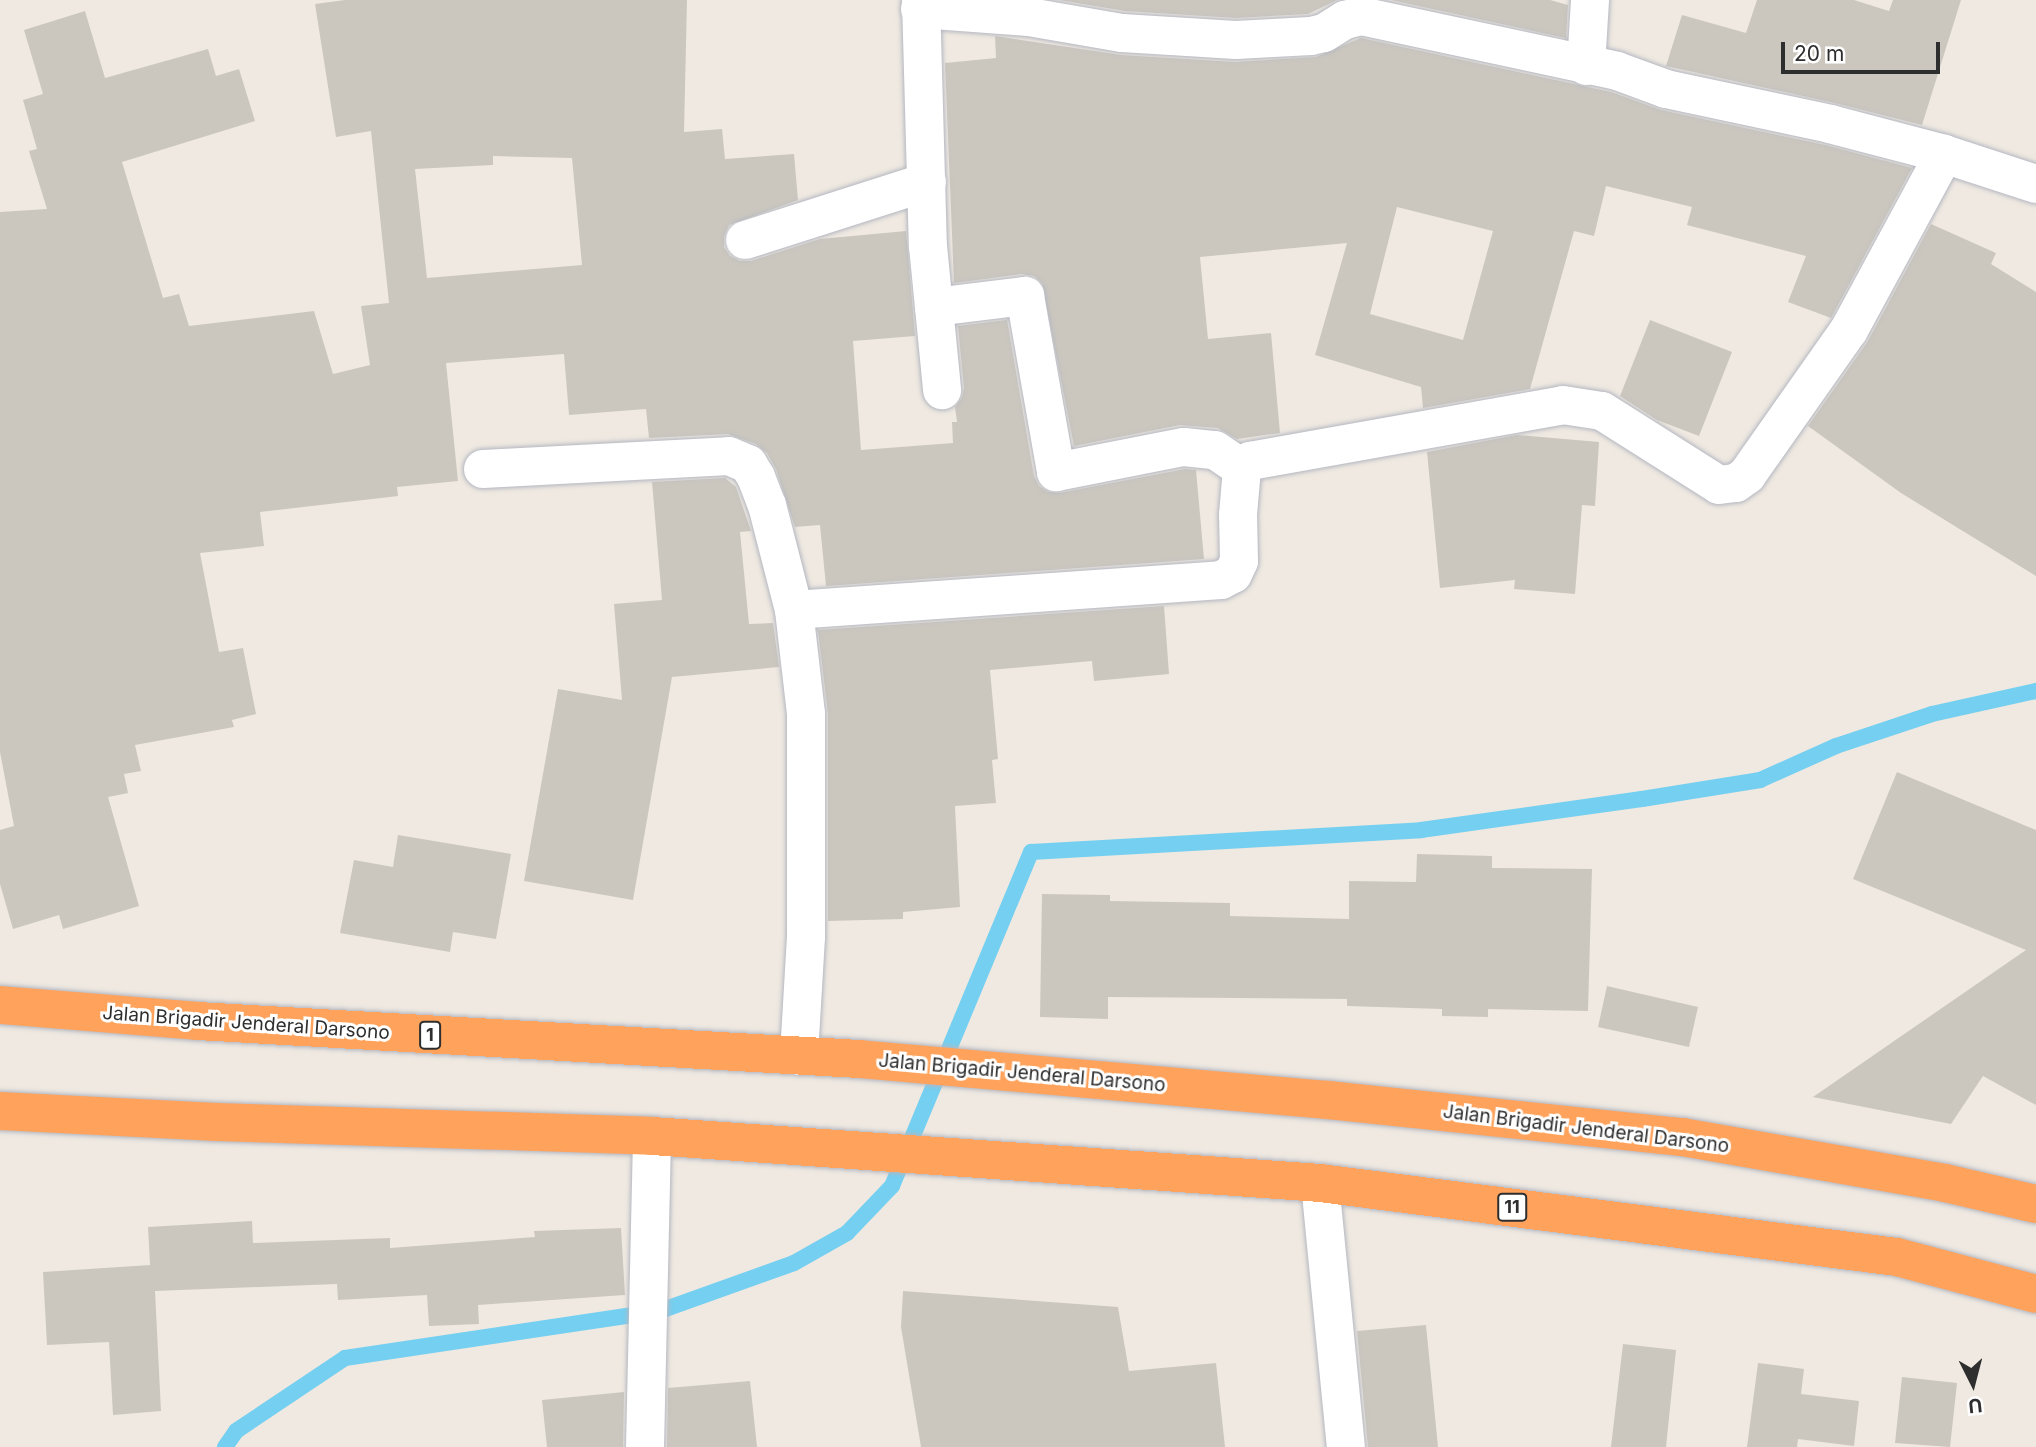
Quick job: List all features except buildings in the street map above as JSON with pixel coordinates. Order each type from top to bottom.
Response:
[{"type":"highway","name":"Jalan Brigadir Jenderal Darsono","points":[[0,1005],[198,1021],[859,1059],[1030,1072],[1682,1138],[1945,1183],[2036,1204]]},
{"type":"highway","points":[[0,1111],[230,1123],[652,1136]]},
{"type":"highway","name":"11","points":[[652,1136],[806,1149],[1320,1183],[1897,1257],[2036,1294]]},
{"type":"street","points":[[1586,66],[1590,0]]},
{"type":"street","points":[[942,390],[928,246],[920,5],[1029,17],[1147,36],[1236,40],[1311,36],[1324,33],[1345,20],[1361,16],[1617,71],[1665,89],[1830,124],[1944,154],[2036,184]]},
{"type":"street","points":[[1242,468],[1262,457],[1563,405],[1602,411],[1719,485],[1736,483],[1747,475],[1849,330],[1944,154]]},
{"type":"street","points":[[745,240],[927,182]]},
{"type":"street","points":[[934,307],[1025,296],[1056,472],[1184,447],[1215,450],[1242,468]]},
{"type":"street","points":[[482,469],[729,456],[748,464],[767,505],[793,610],[806,713],[806,937],[799,1056]]},
{"type":"street","points":[[793,610],[1221,580],[1233,573],[1239,561],[1238,515],[1242,468]]},
{"type":"street","points":[[645,1447],[648,1209],[652,1136]]},
{"type":"street","points":[[1320,1183],[1346,1447]]},
{"type":"waterway","points":[[225,1447],[236,1431],[345,1358],[660,1311],[794,1263],[847,1233],[892,1186],[1031,852],[1421,830],[1642,799],[1760,780],[1836,746],[1932,714],[2036,691]]}]
